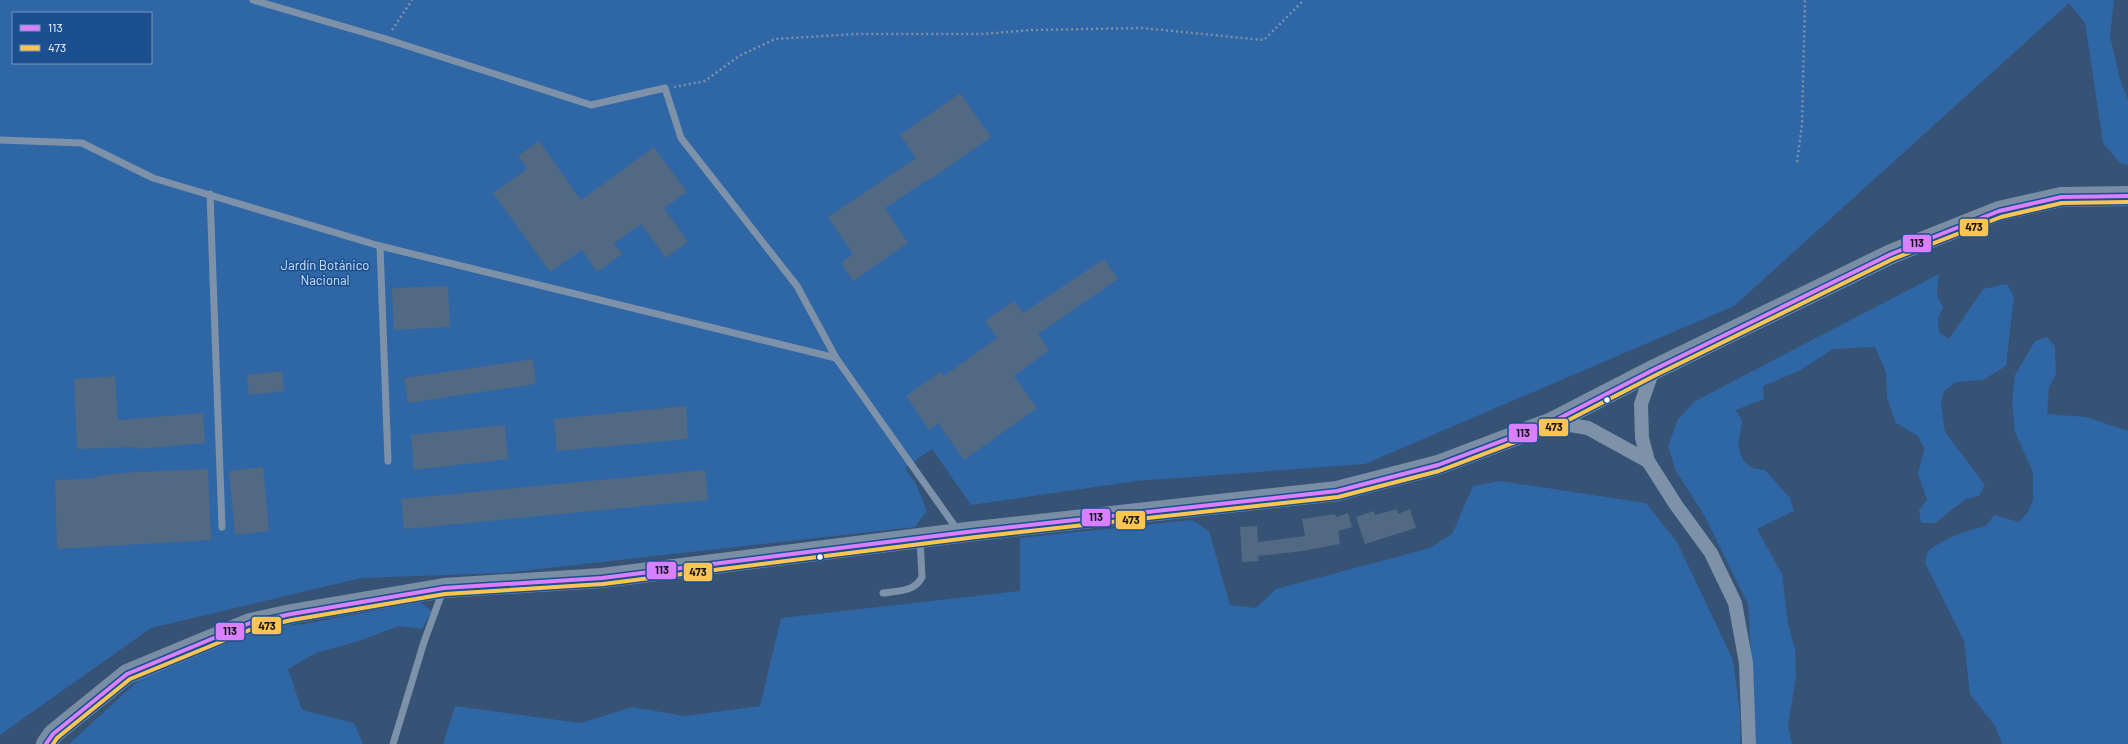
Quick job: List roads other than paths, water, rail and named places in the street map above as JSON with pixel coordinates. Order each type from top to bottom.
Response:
[{"type":"main road","points":[[46,744],[53,734],[127,674],[250,623],[444,588],[602,578],[960,533],[1337,491],[1438,465],[1552,422],[1653,370],[1891,254],[1999,212],[2062,197],[2128,196]]},
{"type":"street","points":[[1653,370],[1641,404],[1642,438],[1648,461],[1676,506],[1711,553],[1735,603],[1746,663],[1749,744]]},
{"type":"street","points":[[1552,422],[1588,428],[1648,461]]},
{"type":"lane","points":[[253,0],[386,40],[591,106],[665,88],[681,138],[797,286],[836,358],[960,533]]},
{"type":"lane","points":[[0,140],[82,142],[154,178],[380,246],[836,358]]},
{"type":"lane","points":[[210,194],[222,527]]},
{"type":"lane","points":[[380,246],[388,461]]},
{"type":"lane","points":[[883,593],[907,590],[919,582],[922,577],[920,538]]},
{"type":"lane","points":[[393,744],[424,642],[444,588]]},
{"type":"park label","name":"Jardín Botánico Nacional","points":[[325,272]]}]
